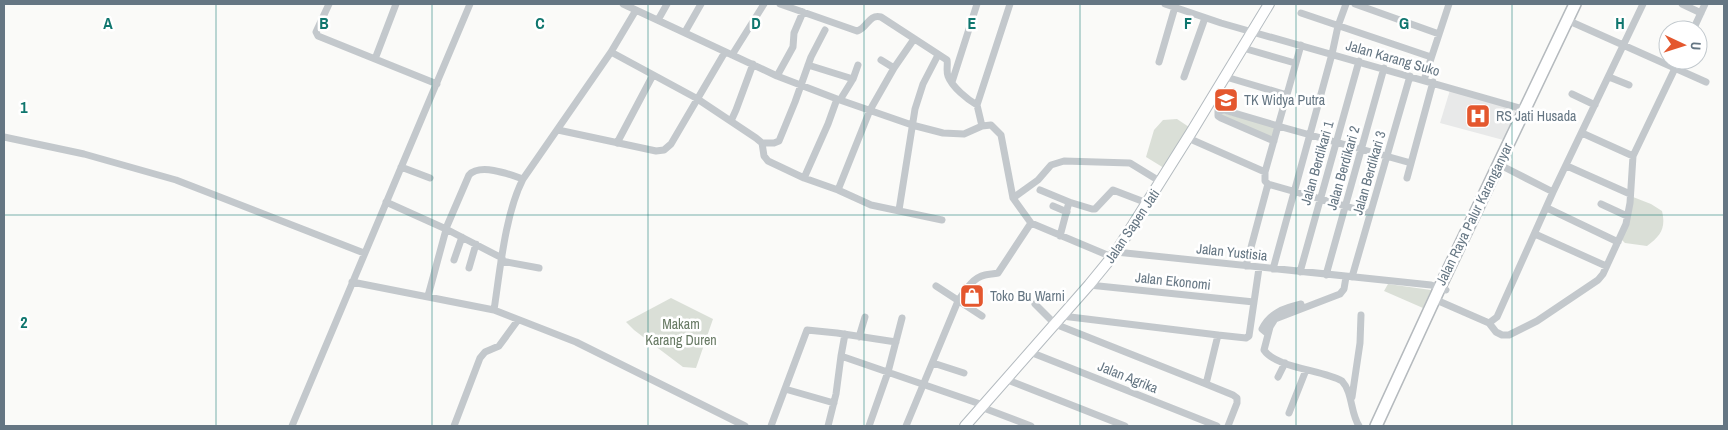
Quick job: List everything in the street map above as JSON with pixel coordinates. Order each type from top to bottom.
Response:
[{"type":"main road","name":"Jalan Raya Palur Karanganyar","points":[[1384,426],[1442,288],[1528,110],[1575,4]]},
{"type":"main road","name":"Jalan Raya Palur Karanganyar","points":[[1569,21],[1580,4]]},
{"type":"main road","name":"Jalan Raya Palur Karanganyar","points":[[1442,288],[1504,167],[1528,110]]},
{"type":"main road","name":"Jalan Raya Palur Karanganyar","points":[[1376,426],[1437,301]]},
{"type":"street","points":[[329,4],[316,31],[317,35],[437,84]]},
{"type":"street","points":[[375,59],[396,4]]},
{"type":"street","points":[[292,426],[470,4]]},
{"type":"street","points":[[622,4],[800,86],[838,100],[912,125],[944,133],[959,134],[991,125],[1001,135],[1013,198],[1030,223],[998,273],[983,275],[976,279],[958,301],[906,426]]},
{"type":"street","points":[[658,20],[666,4]]},
{"type":"street","points":[[685,32],[701,4]]},
{"type":"street","points":[[558,130],[656,151],[664,150],[671,144],[696,98],[764,4]]},
{"type":"street","points":[[780,4],[857,31],[864,28],[870,18],[877,16],[948,62],[947,74],[952,82],[977,105]]},
{"type":"street","points":[[952,82],[978,4]]},
{"type":"street","points":[[982,126],[977,105],[1010,4]]},
{"type":"street","name":"Jalan Karang Suko","points":[[1164,4],[1253,32],[1528,110]]},
{"type":"street","name":"Jalan Sapen Jati","points":[[965,426],[1114,255],[1226,77],[1269,4]]},
{"type":"street","points":[[1273,269],[1338,26],[1346,4]]},
{"type":"street","points":[[1355,4],[1439,34]]},
{"type":"street","points":[[1424,80],[1449,4]]},
{"type":"street","points":[[1489,323],[1497,317],[1643,4]]},
{"type":"street","points":[[1682,4],[1701,13]]},
{"type":"street","points":[[1698,20],[1705,4]]},
{"type":"street","points":[[1159,62],[1178,7]]},
{"type":"street","points":[[494,310],[515,196],[523,179],[611,52],[636,10]]},
{"type":"street","points":[[778,76],[793,47],[796,26],[803,12]]},
{"type":"street","points":[[1300,13],[1431,57]]},
{"type":"street","points":[[1184,77],[1205,18]]},
{"type":"street","points":[[1569,21],[1658,61]]},
{"type":"street","points":[[611,52],[696,98],[762,143],[774,143],[779,141],[808,65],[826,30]]},
{"type":"street","points":[[838,190],[870,110],[894,68],[914,39]]},
{"type":"street","points":[[1300,45],[1265,172],[1265,181],[1268,184],[1370,214]]},
{"type":"street","points":[[1243,48],[1295,63]]},
{"type":"street","points":[[898,210],[912,125],[919,96],[938,55]]},
{"type":"street","points":[[881,60],[894,68]]},
{"type":"street","name":"Jalan Berdikari 1","points":[[1300,272],[1358,61]]},
{"type":"street","points":[[730,121],[753,64]]},
{"type":"street","points":[[808,65],[853,79]]},
{"type":"street","points":[[804,178],[838,100],[853,79],[858,65]]},
{"type":"street","name":"Jalan Berdikari 2","points":[[1326,275],[1384,68]]},
{"type":"street","points":[[1437,301],[1489,323],[1496,332],[1502,335],[1521,330],[1537,321],[1598,280],[1618,242],[1628,216],[1633,156],[1675,70]]},
{"type":"street","points":[[1677,70],[1706,82]]},
{"type":"street","points":[[617,143],[653,75]]},
{"type":"street","name":"Jalan Berdikari 3","points":[[1285,363],[1265,352],[1266,333],[1272,322],[1278,317],[1340,294],[1344,289],[1345,276],[1370,214],[1410,76]]},
{"type":"street","points":[[1609,76],[1629,85]]},
{"type":"street","points":[[1226,77],[1287,95]]},
{"type":"street","points":[[1407,178],[1433,82]]},
{"type":"street","points":[[1572,94],[1595,106]]},
{"type":"street","points":[[1274,141],[1221,118],[1218,116],[1218,111],[1224,110],[1411,163]]},
{"type":"street","points":[[1582,133],[1633,156]]},
{"type":"street","points":[[4,138],[84,154],[176,180],[364,252]]},
{"type":"street","points":[[1188,138],[1265,172]]},
{"type":"street","points":[[762,143],[764,156],[768,161],[804,178],[838,190],[864,203],[942,220]]},
{"type":"street","points":[[1013,198],[1038,180],[1051,165],[1064,161],[1130,164],[1160,182]]},
{"type":"street","points":[[1566,166],[1630,194]]},
{"type":"street","points":[[402,167],[430,178]]},
{"type":"street","points":[[1504,167],[1554,192]]},
{"type":"street","points":[[428,296],[446,229],[466,179],[472,172],[483,170],[499,172],[523,179]]},
{"type":"street","points":[[1246,266],[1268,184]]},
{"type":"street","points":[[1040,190],[1069,202],[1094,209],[1109,193],[1115,190],[1147,202]]},
{"type":"street","points":[[386,202],[446,229],[502,259],[539,268]]},
{"type":"street","points":[[1060,236],[1069,202]]},
{"type":"street","points":[[1601,204],[1628,216]]},
{"type":"street","points":[[1053,206],[1067,212]]},
{"type":"street","points":[[1547,208],[1618,242]]},
{"type":"street","name":"Jalan Yustisia","points":[[1030,223],[1114,255],[1246,266],[1442,288]]},
{"type":"street","points":[[1535,234],[1606,266]]},
{"type":"street","points":[[454,260],[462,237]]},
{"type":"street","points":[[469,268],[476,244]]},
{"type":"street","points":[[1058,320],[1248,337],[1259,268]]},
{"type":"street","points":[[352,282],[494,310],[576,342],[745,426]]},
{"type":"street","name":"Jalan Ekonomi","points":[[1089,285],[1254,302]]},
{"type":"street","points":[[936,286],[982,316]]},
{"type":"street","points":[[1034,304],[1058,320],[1236,396],[1238,400],[1228,426]]},
{"type":"street","points":[[1351,405],[1360,343],[1361,315]]},
{"type":"street","points":[[859,337],[865,317]]},
{"type":"street","points":[[868,426],[888,372],[902,318]]},
{"type":"street","points":[[454,426],[480,358],[485,352],[499,346],[518,320]]},
{"type":"street","points":[[771,426],[807,330],[896,342]]},
{"type":"street","points":[[828,426],[834,403],[845,334]]},
{"type":"street","points":[[1206,384],[1218,335]]},
{"type":"street","name":"Jalan Agrika","points":[[1030,352],[1217,426]]},
{"type":"street","points":[[841,356],[982,406],[1031,426]]},
{"type":"street","points":[[932,363],[964,373]]},
{"type":"street","points":[[1278,377],[1285,363],[1342,381],[1347,386],[1354,418],[1358,426]]},
{"type":"street","points":[[1289,414],[1306,370]]},
{"type":"street","points":[[1005,379],[1126,426]]},
{"type":"street","points":[[785,389],[834,403]]},
{"type":"shaded area","name":"RS Jati Husada","points":[[1450,90],[1516,108],[1507,141],[1440,123]]},
{"type":"green space","points":[[1219,112],[1276,127],[1273,138],[1221,116]]},
{"type":"green space","points":[[1177,119],[1189,127],[1164,168],[1146,157],[1154,130],[1163,120]]},
{"type":"green space","points":[[1633,197],[1651,204],[1662,211],[1663,227],[1656,239],[1647,246],[1625,243],[1622,240]]},
{"type":"green space","points":[[1388,284],[1431,290],[1423,308],[1384,291]]},
{"type":"green space","name":"Makam Karang Duren","points":[[671,298],[713,319],[696,368],[683,367],[626,322]]},
{"type":"place","name":"TK Widya Putra","points":[[1226,100]]},
{"type":"place","name":"RS Jati Husada","points":[[1478,116]]},
{"type":"place","name":"Toko Bu Warni","points":[[972,296]]}]
